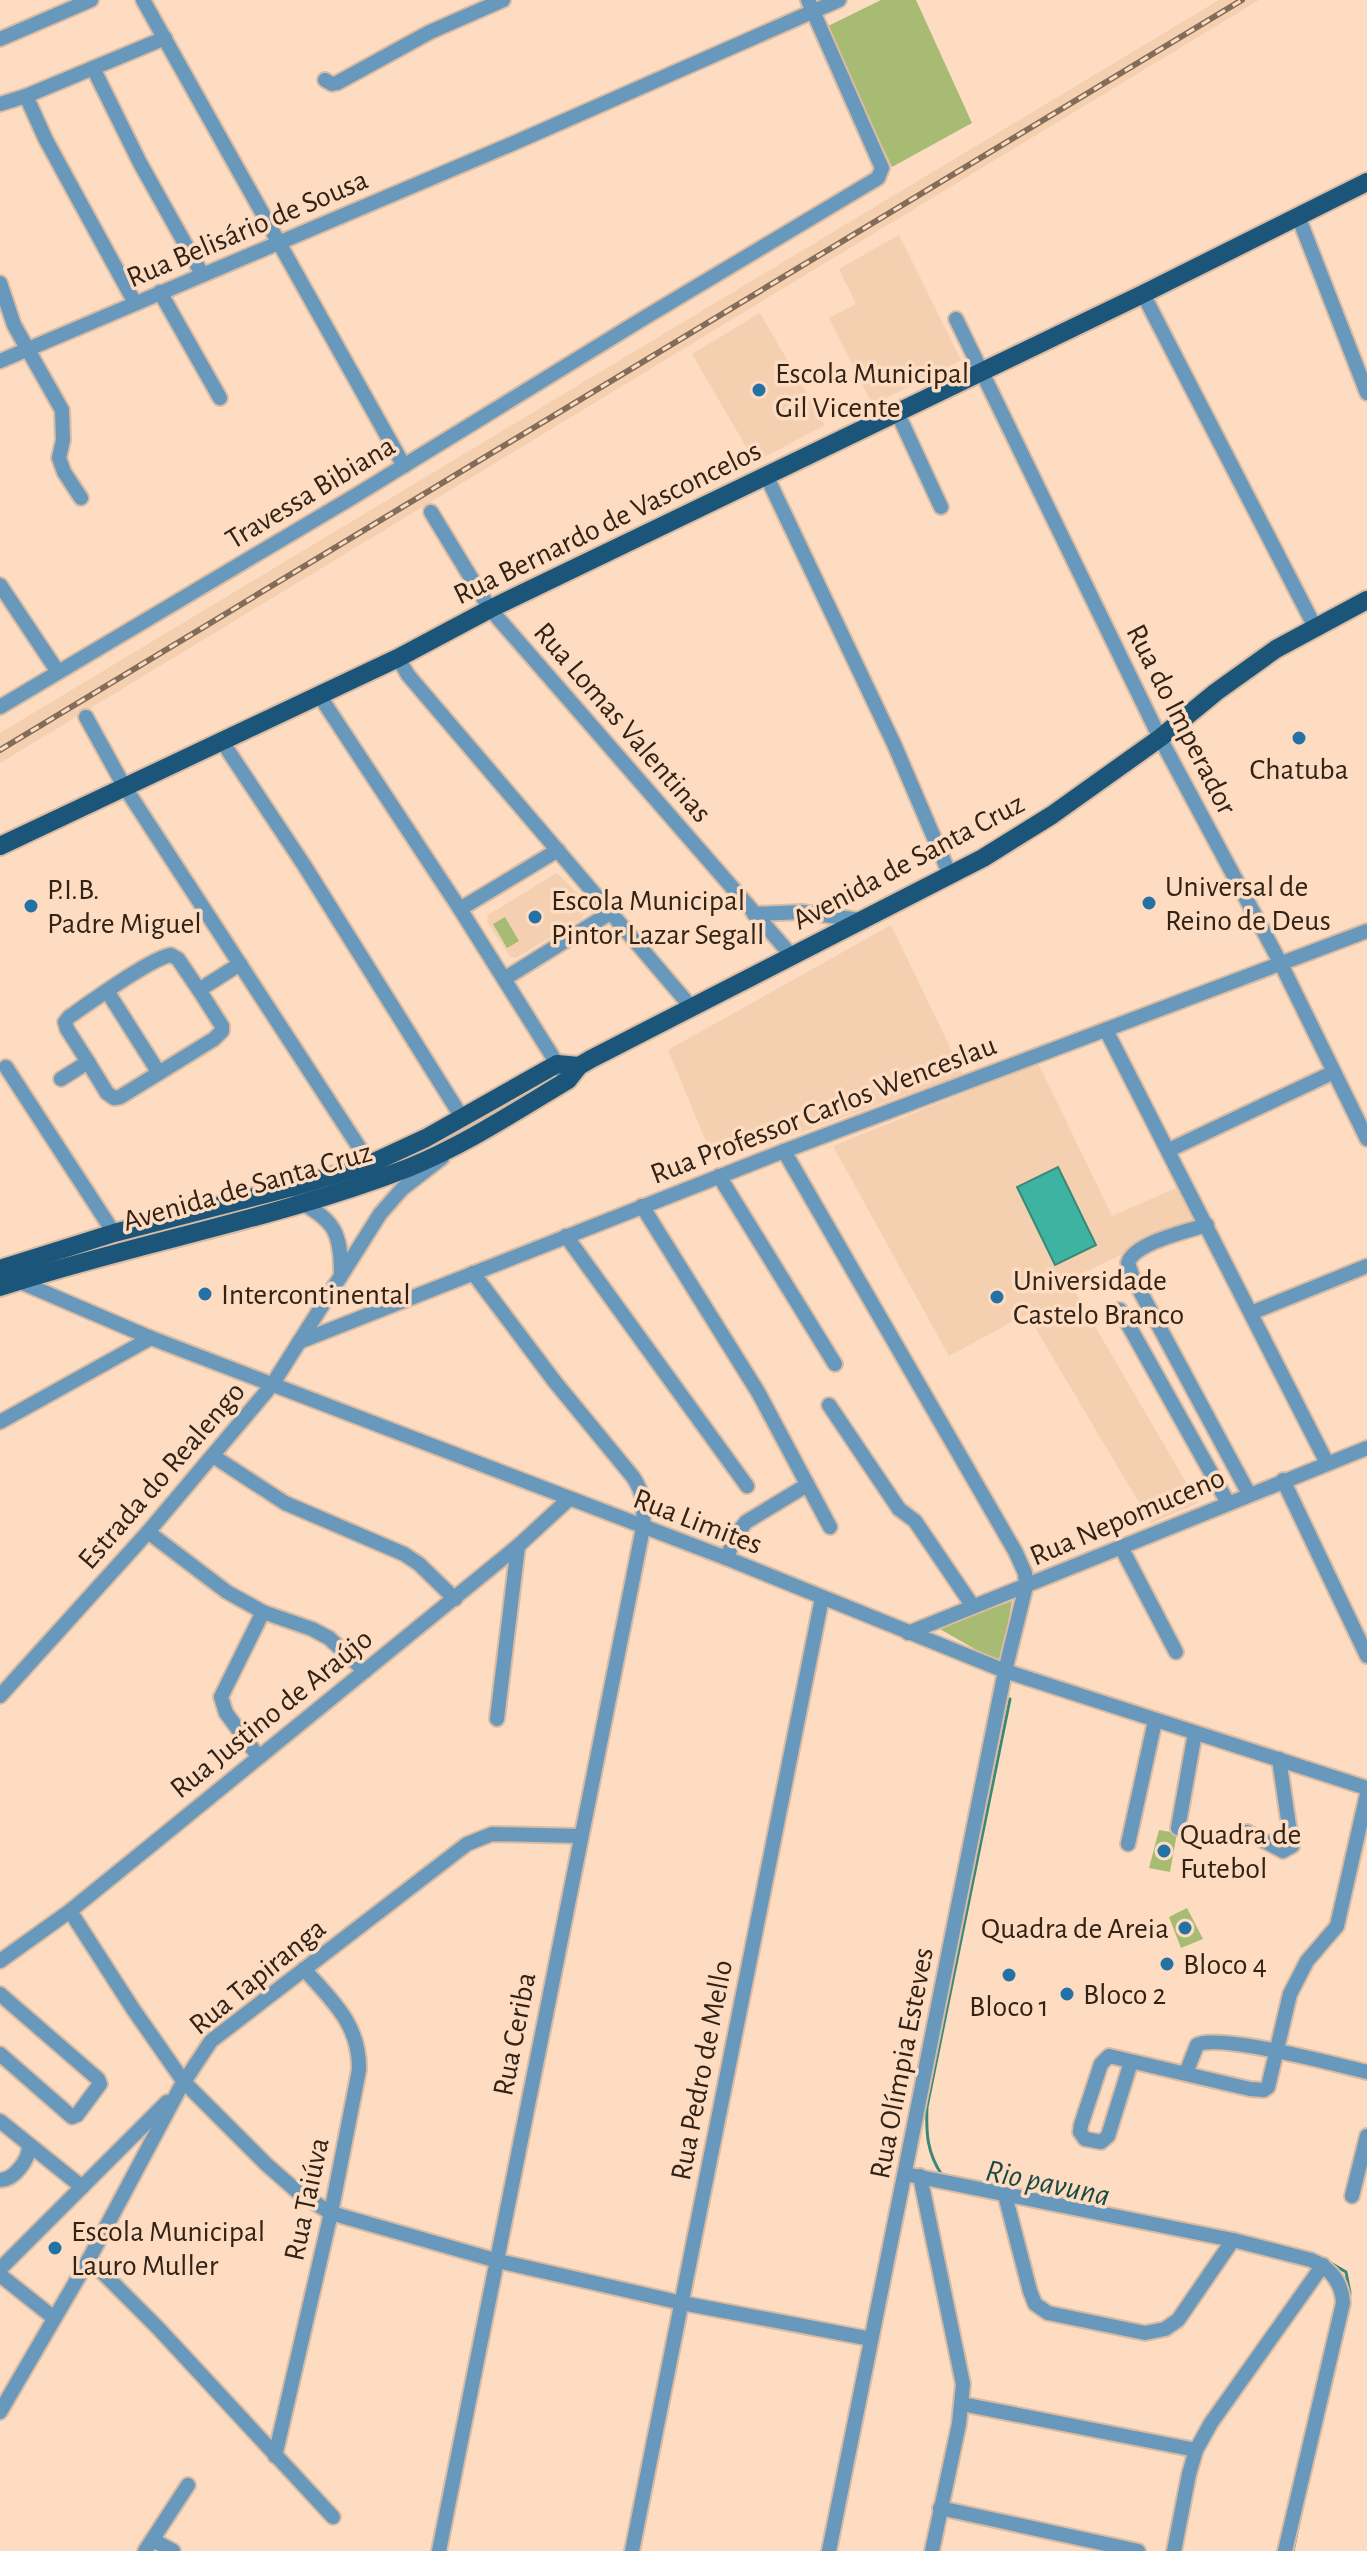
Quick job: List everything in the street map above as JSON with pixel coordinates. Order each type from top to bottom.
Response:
[{"type":"main road","name":"Rua Bernardo de Vasconcelos","points":[[0,846],[398,658],[490,609],[1143,294],[1367,182]]},
{"type":"main road","name":"Avenida de Santa Cruz","points":[[9,1284],[144,1244],[303,1204],[397,1172],[456,1147],[574,1073],[692,1008],[983,858],[1052,815],[1160,738],[1261,659],[1367,600]]},
{"type":"main road","name":"Avenida de Santa Cruz","points":[[1,1267],[370,1164],[426,1138],[557,1064]]},
{"type":"main road","points":[[557,1064],[574,1073]]},
{"type":"street","points":[[0,39],[91,0]]},
{"type":"street","points":[[143,0],[404,466]]},
{"type":"street","points":[[325,80],[337,83],[430,32],[503,0]]},
{"type":"street","name":"Rua Belisário de Sousa","points":[[0,361],[538,133],[811,6],[839,0]]},
{"type":"street","name":"Travessa Bibiana","points":[[0,707],[878,178],[882,168],[811,6]]},
{"type":"street","points":[[0,104],[165,38]]},
{"type":"street","points":[[93,68],[140,163],[202,274]]},
{"type":"street","points":[[26,96],[46,140],[135,303]]},
{"type":"street","points":[[1298,216],[1367,393]]},
{"type":"street","points":[[0,283],[14,325],[62,410],[63,440],[59,458],[81,498]]},
{"type":"street","points":[[160,292],[220,398]]},
{"type":"street","points":[[1143,294],[1315,627]]},
{"type":"street","name":"Rua do Imperador","points":[[956,319],[1160,738],[1281,964],[1367,1139]]},
{"type":"street","points":[[897,412],[941,507]]},
{"type":"street","points":[[762,478],[894,744],[950,875]]},
{"type":"street","name":"Rua Lomas Valentinas","points":[[431,512],[490,609],[791,955]]},
{"type":"street","points":[[0,585],[58,672]]},
{"type":"street","points":[[398,658],[408,675],[692,1008]]},
{"type":"street","points":[[319,695],[460,909],[557,1064]]},
{"type":"street","points":[[86,717],[124,786],[370,1164]]},
{"type":"street","points":[[221,740],[304,865],[461,1116]]},
{"type":"street","points":[[460,909],[558,850]]},
{"type":"street","points":[[754,914],[802,912],[860,920]]},
{"type":"street","points":[[504,979],[610,913]]},
{"type":"street","name":"Rua Professor Carlos Wenceslau","points":[[299,1342],[719,1176],[1367,931]]},
{"type":"street","points":[[171,955],[178,959],[199,990],[220,1022],[222,1031],[214,1039],[114,1098],[107,1093],[65,1022],[107,991],[171,955]]},
{"type":"street","points":[[199,990],[240,964]]},
{"type":"street","points":[[107,991],[159,1073]]},
{"type":"street","points":[[1106,1030],[1327,1463]]},
{"type":"street","points":[[61,1079],[88,1062]]},
{"type":"street","points":[[6,1067],[114,1233]]},
{"type":"street","points":[[1169,1150],[1334,1072]]},
{"type":"street","name":"Estrada do Realengo","points":[[0,1696],[148,1532],[272,1385],[341,1273],[392,1199],[456,1147]]},
{"type":"street","points":[[784,1151],[1015,1551],[1025,1573],[1026,1586]]},
{"type":"street","points":[[719,1176],[835,1364]]},
{"type":"street","points":[[275,1191],[319,1212],[331,1224],[338,1237],[341,1273]]},
{"type":"street","points":[[642,1206],[758,1392],[830,1527]]},
{"type":"street","points":[[1207,1225],[1157,1241],[1132,1254],[1128,1263],[1133,1278],[1249,1494]]},
{"type":"street","points":[[566,1236],[747,1486]]},
{"type":"street","points":[[1251,1313],[1367,1266]]},
{"type":"street","name":"Rua Ceriba","points":[[439,2551],[579,1836],[643,1528],[645,1502],[642,1490],[473,1273]]},
{"type":"street","name":"Rua Limites","points":[[9,1284],[726,1558],[1005,1671],[1279,1759],[1367,1791]]},
{"type":"street","points":[[324,1301],[327,1317],[347,1322]]},
{"type":"street","points":[[1120,1310],[1224,1504]]},
{"type":"street","points":[[0,1422],[151,1338]]},
{"type":"street","points":[[829,1405],[899,1509],[915,1521],[972,1605]]},
{"type":"street","name":"Rua Nepomuceno","points":[[908,1633],[1367,1448]]},
{"type":"street","points":[[213,1456],[285,1503],[404,1554],[419,1564],[455,1599]]},
{"type":"street","points":[[1283,1480],[1367,1656]]},
{"type":"street","points":[[726,1558],[746,1522],[807,1485]]},
{"type":"street","name":"Rua Justino de Araújo","points":[[0,1961],[70,1911],[455,1599],[569,1499]]},
{"type":"street","points":[[148,1532],[216,1585],[263,1612],[329,1638],[365,1671]]},
{"type":"street","points":[[497,1719],[518,1546]]},
{"type":"street","points":[[1121,1547],[1176,1652]]},
{"type":"street","name":"Rua Olímpia Esteves","points":[[829,2551],[871,2339],[912,2175],[1005,1671],[1026,1586]]},
{"type":"street","name":"Rua Pedro de Mello","points":[[632,2551],[822,1598]]},
{"type":"street","points":[[258,1756],[226,1713],[221,1697],[263,1612]]},
{"type":"street","points":[[1128,1844],[1155,1721]]},
{"type":"street","points":[[1178,1828],[1195,1733]]},
{"type":"street","points":[[1247,1832],[1283,1851],[1292,1846],[1279,1759]]},
{"type":"street","points":[[1131,2062],[1108,2136],[1101,2142],[1085,2139],[1080,2132],[1081,2125],[1104,2059],[1109,2056],[1250,2089],[1264,2090],[1270,2084],[1290,1994],[1307,1961],[1332,1933],[1340,1917],[1367,1791]]},
{"type":"street","name":"Rua Tapiranga","points":[[0,2412],[89,2259],[182,2085],[211,2041],[478,1838],[492,1834],[579,1836]]},
{"type":"street","points":[[70,1911],[182,2085],[299,2193],[331,2213],[498,2261],[682,2303],[871,2339]]},
{"type":"street","name":"Rua Taiúva","points":[[275,2456],[331,2213],[359,2070],[360,2053],[347,2020],[304,1969]]},
{"type":"street","points":[[0,1994],[100,2084],[77,2115],[72,2117],[0,2054]]},
{"type":"street","points":[[1186,2073],[1197,2045],[1202,2042],[1276,2051],[1367,2072]]},
{"type":"street","points":[[54,2318],[0,2272],[182,2085]]},
{"type":"street","points":[[0,2121],[82,2187]]},
{"type":"street","points":[[1352,2196],[1367,2136]]},
{"type":"street","points":[[0,2180],[5,2181],[12,2176],[29,2155],[29,2146]]},
{"type":"street","points":[[932,2551],[962,2404],[960,2364],[912,2175],[1233,2240],[1323,2265],[1332,2274],[1343,2293],[1341,2315],[1285,2551]]},
{"type":"street","points":[[1005,2195],[1035,2304],[1048,2313],[1145,2333],[1155,2333],[1178,2320],[1233,2240]]},
{"type":"street","points":[[89,2259],[158,2328],[333,2517]]},
{"type":"street","points":[[1174,2551],[1196,2450],[1211,2423],[1323,2265]]},
{"type":"street","points":[[962,2404],[1196,2450]]},
{"type":"street","points":[[173,2551],[149,2546],[188,2485]]},
{"type":"street","points":[[940,2508],[1138,2551]]},
{"type":"shaded area","points":[[1219,0],[1259,0],[0,763],[0,733]]},
{"type":"shaded area","points":[[899,235],[961,360],[873,405],[829,318],[856,304],[839,269]]},
{"type":"shaded area","name":"Escola Municipal Gil Vicente","points":[[760,313],[825,425],[755,462],[692,354]]},
{"type":"shaded area","name":"Escola Municipal Pintor Lazar Segall","points":[[557,873],[586,902],[586,911],[581,919],[516,958],[510,957],[487,922],[488,915]]},
{"type":"shaded area","points":[[891,925],[963,1074],[715,1163],[668,1050]]},
{"type":"shaded area","name":"Universidade Castelo Branco","points":[[1038,1063],[1112,1216],[1178,1187],[1195,1220],[1068,1280],[1198,1503],[1151,1523],[1027,1314],[949,1356],[833,1146]]},
{"type":"green space","points":[[881,0],[916,0],[972,123],[892,167],[826,27]]},
{"type":"green space","points":[[505,917],[519,941],[507,948],[493,924]]},
{"type":"green space","points":[[1012,1601],[1001,1664],[938,1628]]},
{"type":"green space","name":"Quadra de Futebol","points":[[1159,1830],[1177,1833],[1170,1872],[1149,1868]]},
{"type":"green space","name":"Quadra de Areia","points":[[1187,1908],[1203,1939],[1181,1948],[1169,1917]]},
{"type":"water","points":[[1058,1167],[1096,1245],[1055,1265],[1017,1187]]},
{"type":"waterway","name":"Rio pavuna","points":[[942,2175],[928,2142],[927,2107],[1010,1699]]},
{"type":"waterway","name":"Rio pavuna","points":[[1329,2262],[1346,2272],[1349,2300]]},
{"type":"waterway","name":"Rio pavuna","points":[[1293,2551],[1304,2499]]},
{"type":"railway","points":[[0,750],[1242,0]]},
{"type":"place","name":"Escola Municipal Gil Vicente","points":[[759,390]]},
{"type":"place","name":"Chatuba","points":[[1299,738]]},
{"type":"place","name":"Universal de Reino de Deus","points":[[1149,903]]},
{"type":"place","name":"P.I.B. Padre Miguel","points":[[31,906]]},
{"type":"place","name":"Escola Municipal Pintor Lazar Segall","points":[[535,917]]},
{"type":"place","name":"Intercontinental","points":[[205,1294]]},
{"type":"place","name":"Universidade Castelo Branco","points":[[997,1297]]},
{"type":"place","name":"Quadra de Futebol","points":[[1164,1851]]},
{"type":"place","name":"Quadra de Areia","points":[[1185,1928]]},
{"type":"place","name":"Bloco 4","points":[[1167,1964]]},
{"type":"place","name":"Bloco 1","points":[[1009,1975]]},
{"type":"place","name":"Bloco 2","points":[[1067,1994]]},
{"type":"place","name":"Escola Municipal Lauro Muller","points":[[55,2248]]}]
